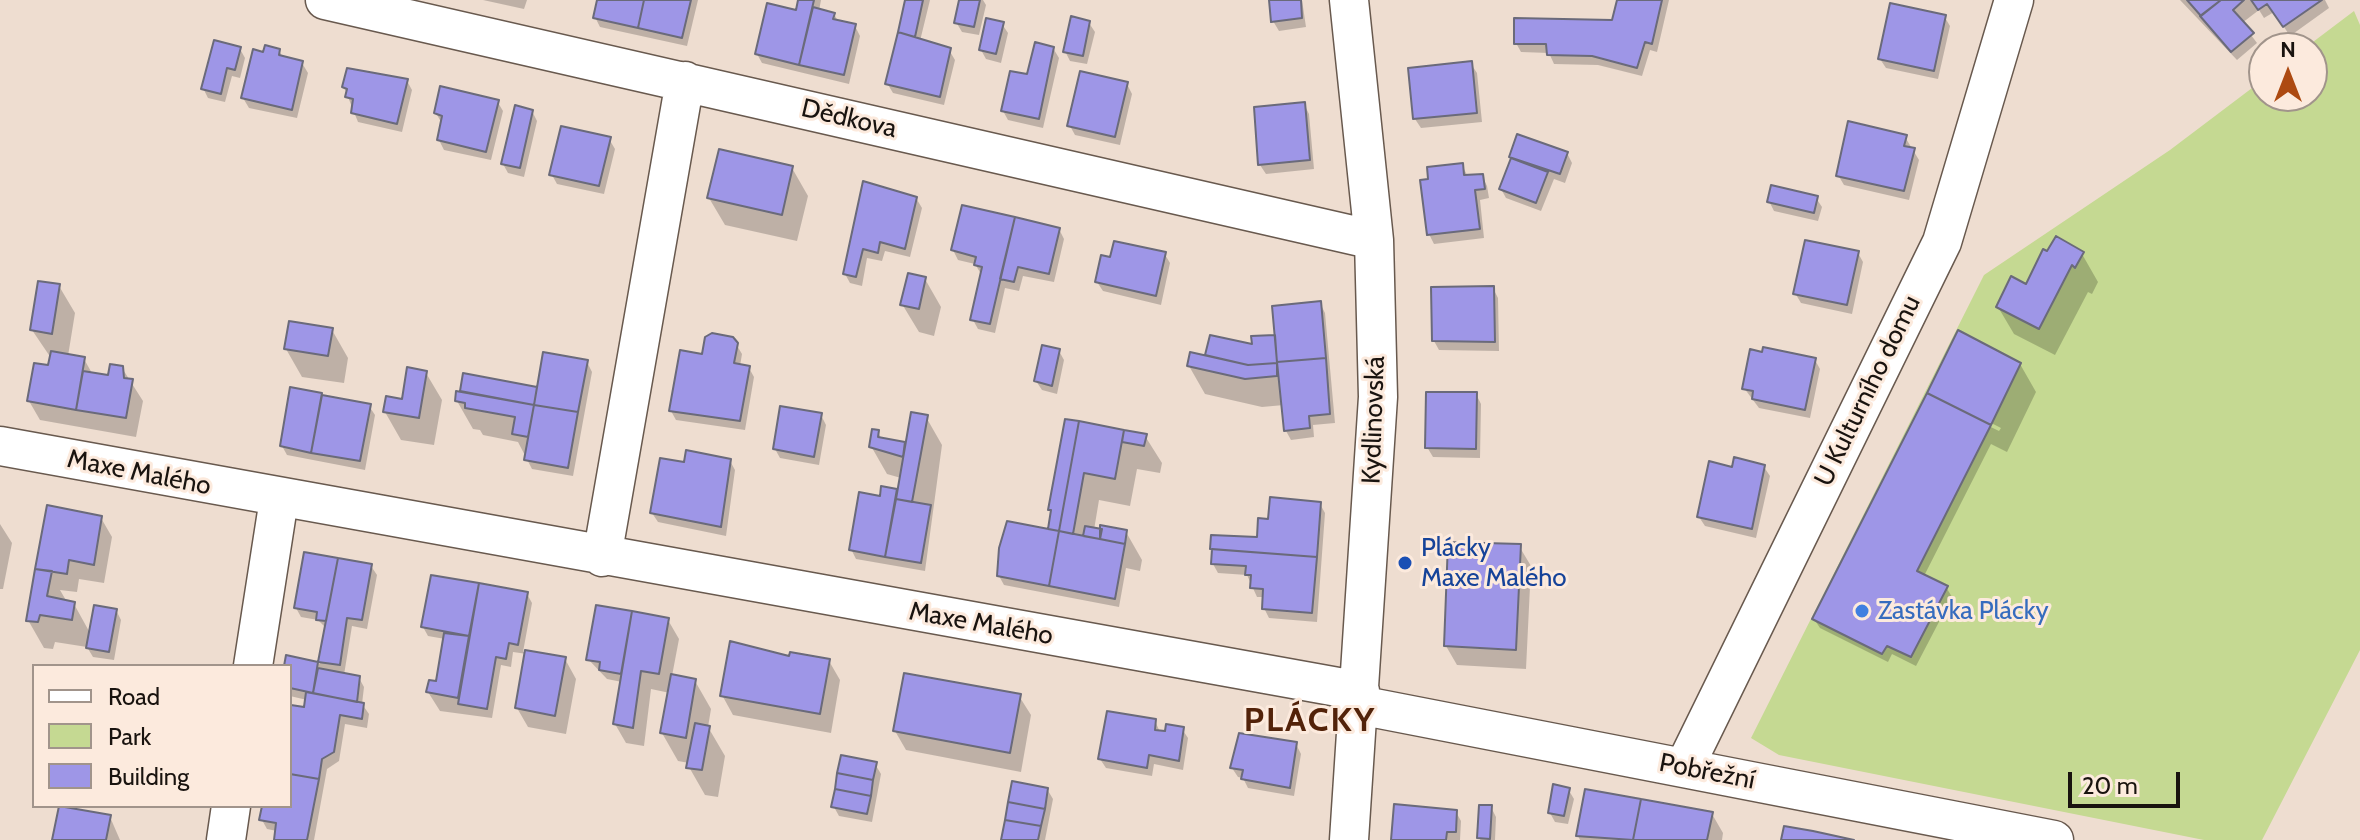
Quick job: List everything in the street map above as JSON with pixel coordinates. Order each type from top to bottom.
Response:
[{"type":"street","name":"Dědkova","points":[[325,0],[1374,240]]},
{"type":"street","name":"Kydlinovská","points":[[1349,0],[1374,240],[1378,397],[1349,840]]},
{"type":"street","name":"U Kulturního domu","points":[[1684,768],[1942,242],[2014,0]]},
{"type":"street","points":[[602,557],[685,81]]},
{"type":"street","name":"Maxe Malého","points":[[0,446],[1360,698]]},
{"type":"street","points":[[253,664],[279,499]]},
{"type":"street","name":"Pobřežní","points":[[1360,698],[1684,768],[2054,840]]},
{"type":"street","points":[[226,840],[231,808]]},
{"type":"green space","points":[[2354,11],[2360,25],[2360,650],[2262,840],[2204,840],[1779,755],[1751,738],[1984,275],[2170,150],[2248,91],[2248,112],[2328,112],[2326,32]]},
{"type":"building","points":[[597,0],[644,0],[638,28],[593,18]]},
{"type":"building","points":[[644,0],[691,0],[682,38],[638,28]]},
{"type":"building","points":[[798,0],[814,0],[799,65],[755,54],[767,3],[796,10]]},
{"type":"building","points":[[905,0],[923,0],[915,37],[898,32]]},
{"type":"building","points":[[959,0],[980,0],[974,27],[954,23]]},
{"type":"building","points":[[1269,0],[1301,0],[1302,18],[1271,22]]},
{"type":"building","points":[[1617,0],[1662,0],[1652,44],[1645,42],[1637,68],[1592,56],[1547,55],[1546,44],[1514,44],[1514,18],[1612,20]]},
{"type":"building","points":[[2187,0],[2221,0],[2201,16]]},
{"type":"building","points":[[2221,0],[2244,0],[2233,10],[2253,32],[2248,32],[2248,38],[2231,52],[2200,16]]},
{"type":"building","points":[[2251,0],[2322,0],[2283,27],[2267,4],[2258,10]]},
{"type":"building","points":[[1890,3],[1946,15],[1934,71],[1878,59]]},
{"type":"building","points":[[813,7],[835,13],[833,19],[856,24],[844,75],[799,65]]},
{"type":"building","points":[[1071,16],[1090,21],[1083,56],[1063,52]]},
{"type":"building","points":[[986,18],[1004,22],[996,54],[979,50]]},
{"type":"building","points":[[898,32],[951,48],[940,97],[885,84]]},
{"type":"building","points":[[214,40],[241,47],[235,70],[227,68],[221,94],[201,89]]},
{"type":"building","points":[[1035,42],[1054,47],[1039,119],[1001,111],[1010,71],[1027,74]]},
{"type":"building","points":[[265,45],[280,49],[279,55],[303,61],[292,110],[241,98],[253,49],[263,52]]},
{"type":"building","points":[[1472,61],[1477,113],[1413,119],[1408,68]]},
{"type":"building","points":[[347,68],[408,79],[397,124],[351,113],[353,99],[345,97],[347,89],[342,87]]},
{"type":"building","points":[[1080,71],[1128,82],[1115,137],[1067,126]]},
{"type":"building","points":[[440,86],[499,100],[486,152],[437,140],[442,116],[434,113]]},
{"type":"building","points":[[1305,102],[1310,160],[1258,165],[1254,107]]},
{"type":"building","points":[[515,105],[533,110],[520,168],[501,164]]},
{"type":"building","points":[[1848,121],[1907,135],[1904,146],[1915,148],[1904,191],[1836,176]]},
{"type":"building","points":[[561,126],[611,137],[599,186],[549,175]]},
{"type":"building","points":[[1517,134],[1568,152],[1560,174],[1509,157]]},
{"type":"building","points":[[719,149],[793,166],[782,215],[707,198]]},
{"type":"building","points":[[1511,158],[1548,172],[1536,203],[1499,189]]},
{"type":"building","points":[[1463,163],[1464,175],[1483,174],[1485,189],[1475,190],[1480,229],[1427,235],[1420,180],[1428,179],[1427,167]]},
{"type":"building","points":[[863,181],[917,197],[905,249],[880,242],[878,253],[863,249],[856,277],[843,274]]},
{"type":"building","points":[[1771,185],[1818,196],[1814,213],[1767,202]]},
{"type":"building","points":[[962,205],[1015,217],[990,324],[970,320],[982,267],[974,265],[976,257],[951,250]]},
{"type":"building","points":[[1015,217],[1060,228],[1049,274],[1018,267],[1014,282],[1000,279]]},
{"type":"building","points":[[2056,236],[2084,252],[2075,268],[2072,265],[2039,329],[1996,307],[2011,276],[2026,284],[2043,249],[2047,251]]},
{"type":"building","points":[[1805,240],[1859,251],[1847,305],[1793,294]]},
{"type":"building","points":[[1114,241],[1166,252],[1156,296],[1095,282],[1101,255],[1110,257]]},
{"type":"building","points":[[908,273],[926,277],[919,309],[900,305]]},
{"type":"building","points":[[38,281],[60,284],[52,334],[30,330]]},
{"type":"building","points":[[1494,286],[1495,342],[1432,341],[1431,287]]},
{"type":"building","points":[[1321,301],[1326,358],[1277,362],[1272,306]]},
{"type":"building","points":[[289,321],[333,328],[328,356],[284,349]]},
{"type":"building","points":[[1958,330],[2021,363],[1991,425],[1927,393]]},
{"type":"building","points":[[712,333],[733,337],[738,343],[734,363],[750,366],[740,421],[669,411],[680,350],[702,354],[705,337]]},
{"type":"building","points":[[1210,335],[1252,344],[1251,336],[1275,335],[1277,363],[1248,365],[1205,355]]},
{"type":"building","points":[[1042,345],[1060,349],[1052,386],[1034,381]]},
{"type":"building","points":[[1763,347],[1816,358],[1805,410],[1752,399],[1753,391],[1742,389],[1750,349],[1762,352]]},
{"type":"building","points":[[51,351],[85,357],[76,410],[27,401],[34,363],[48,365]]},
{"type":"building","points":[[543,352],[588,360],[578,412],[534,405]]},
{"type":"building","points":[[1190,352],[1248,365],[1277,363],[1277,376],[1245,379],[1187,366]]},
{"type":"building","points":[[1326,358],[1330,414],[1309,416],[1310,428],[1284,431],[1277,362]]},
{"type":"building","points":[[110,364],[123,366],[124,378],[133,379],[126,418],[76,410],[83,371],[108,375]]},
{"type":"building","points":[[407,367],[427,371],[419,418],[383,412],[386,396],[402,399]]},
{"type":"building","points":[[463,373],[537,387],[534,405],[460,391]]},
{"type":"building","points":[[290,387],[322,393],[311,453],[280,446]]},
{"type":"building","points":[[456,391],[534,405],[528,437],[512,434],[515,417],[465,408],[465,403],[455,401]]},
{"type":"building","points":[[1426,392],[1477,392],[1476,449],[1425,448]]},
{"type":"building","points":[[1927,393],[1991,425],[1917,571],[1948,586],[1911,657],[1887,646],[1882,654],[1812,619]]},
{"type":"building","points":[[322,395],[371,404],[360,461],[311,453]]},
{"type":"building","points":[[534,405],[578,412],[568,468],[524,460]]},
{"type":"building","points":[[780,406],[822,413],[814,457],[773,449]]},
{"type":"building","points":[[911,412],[928,415],[912,502],[896,499]]},
{"type":"building","points":[[1065,419],[1079,421],[1059,531],[1048,529],[1051,510],[1048,510]]},
{"type":"building","points":[[1079,421],[1124,430],[1115,479],[1084,473],[1073,534],[1059,531]]},
{"type":"building","points":[[872,429],[879,430],[878,437],[905,442],[903,457],[869,447]]},
{"type":"building","points":[[1124,430],[1147,434],[1144,446],[1122,442]]},
{"type":"building","points":[[686,450],[731,459],[721,527],[650,513],[660,458],[684,462]]},
{"type":"building","points":[[1734,457],[1765,465],[1752,529],[1697,517],[1709,461],[1732,467]]},
{"type":"building","points":[[881,486],[897,489],[885,557],[849,550],[859,492],[880,496]]},
{"type":"building","points":[[1270,497],[1321,502],[1317,557],[1210,549],[1211,535],[1257,537],[1258,518],[1268,519]]},
{"type":"building","points":[[896,499],[931,505],[921,563],[885,557]]},
{"type":"building","points":[[47,505],[102,516],[94,565],[69,560],[67,574],[35,569]]},
{"type":"building","points":[[1007,521],[1059,531],[1049,586],[997,576],[999,548]]},
{"type":"building","points":[[1100,525],[1127,530],[1125,544],[1100,539]]},
{"type":"building","points":[[1085,526],[1102,529],[1100,539],[1083,536]]},
{"type":"building","points":[[1059,531],[1125,544],[1115,599],[1049,586]]},
{"type":"building","points":[[1448,542],[1521,544],[1516,650],[1444,646]]},
{"type":"building","points":[[1212,549],[1317,557],[1312,613],[1262,609],[1263,589],[1250,588],[1251,575],[1245,575],[1246,566],[1211,564]]},
{"type":"building","points":[[304,552],[338,558],[326,621],[316,620],[317,612],[294,608]]},
{"type":"building","points":[[338,558],[372,564],[362,620],[347,618],[340,665],[318,662]]},
{"type":"building","points":[[35,569],[52,571],[47,596],[75,602],[72,620],[40,615],[38,622],[26,621]]},
{"type":"building","points":[[431,575],[479,583],[469,636],[421,627]]},
{"type":"building","points":[[479,583],[528,592],[518,645],[509,643],[506,659],[496,657],[487,709],[458,704]]},
{"type":"building","points":[[94,605],[117,609],[109,652],[86,648]]},
{"type":"building","points":[[596,605],[632,611],[621,674],[599,670],[600,662],[586,660]]},
{"type":"building","points":[[632,611],[669,618],[659,674],[641,671],[633,728],[613,724]]},
{"type":"building","points":[[444,633],[469,636],[458,698],[426,692],[429,680],[436,681]]},
{"type":"building","points":[[730,641],[789,656],[790,652],[830,659],[820,714],[720,696]]},
{"type":"building","points":[[525,650],[566,657],[555,716],[515,708]]},
{"type":"building","points":[[286,655],[318,662],[313,693],[292,688],[292,664],[284,664]]},
{"type":"building","points":[[318,668],[360,676],[357,702],[313,693]]},
{"type":"building","points":[[904,673],[1021,694],[1010,753],[893,731]]},
{"type":"building","points":[[671,674],[696,679],[686,738],[660,733]]},
{"type":"building","points":[[306,692],[364,703],[362,719],[340,715],[334,752],[322,759],[319,779],[292,774],[292,705],[304,707]]},
{"type":"building","points":[[1107,711],[1156,719],[1155,730],[1165,731],[1166,724],[1184,727],[1179,761],[1149,755],[1147,768],[1098,759]]},
{"type":"building","points":[[695,723],[710,726],[702,770],[686,768]]},
{"type":"building","points":[[1239,733],[1297,742],[1290,788],[1241,779],[1243,770],[1230,768]]},
{"type":"building","points":[[841,755],[877,762],[873,780],[837,773]]},
{"type":"building","points":[[837,773],[873,780],[871,796],[835,789]]},
{"type":"building","points":[[292,774],[319,779],[307,840],[274,840],[276,823],[259,820],[262,808],[292,808]]},
{"type":"building","points":[[1012,781],[1048,788],[1045,809],[1008,802]]},
{"type":"building","points":[[1553,784],[1570,788],[1564,816],[1548,813]]},
{"type":"building","points":[[835,789],[871,796],[867,814],[831,807]]},
{"type":"building","points":[[1585,789],[1641,799],[1633,840],[1576,836]]},
{"type":"building","points":[[1641,799],[1713,812],[1707,840],[1633,840]]},
{"type":"building","points":[[1008,802],[1045,809],[1041,826],[1005,820]]},
{"type":"building","points":[[1394,804],[1457,810],[1456,832],[1447,832],[1446,840],[1391,840]]},
{"type":"building","points":[[1479,805],[1492,805],[1490,839],[1477,838]]},
{"type":"building","points":[[59,808],[111,815],[106,840],[52,840]]},
{"type":"building","points":[[1005,820],[1041,826],[1038,840],[1001,840]]},
{"type":"building","points":[[1784,826],[1813,831],[1854,840],[1781,840]]},
{"type":"place","name":"Plácky Maxe Malého","points":[[1405,563]]},
{"type":"place","name":"Zastávka Plácky","points":[[1862,611]]},
{"type":"district","name":"PLÁCKY","points":[[1310,721]]}]
